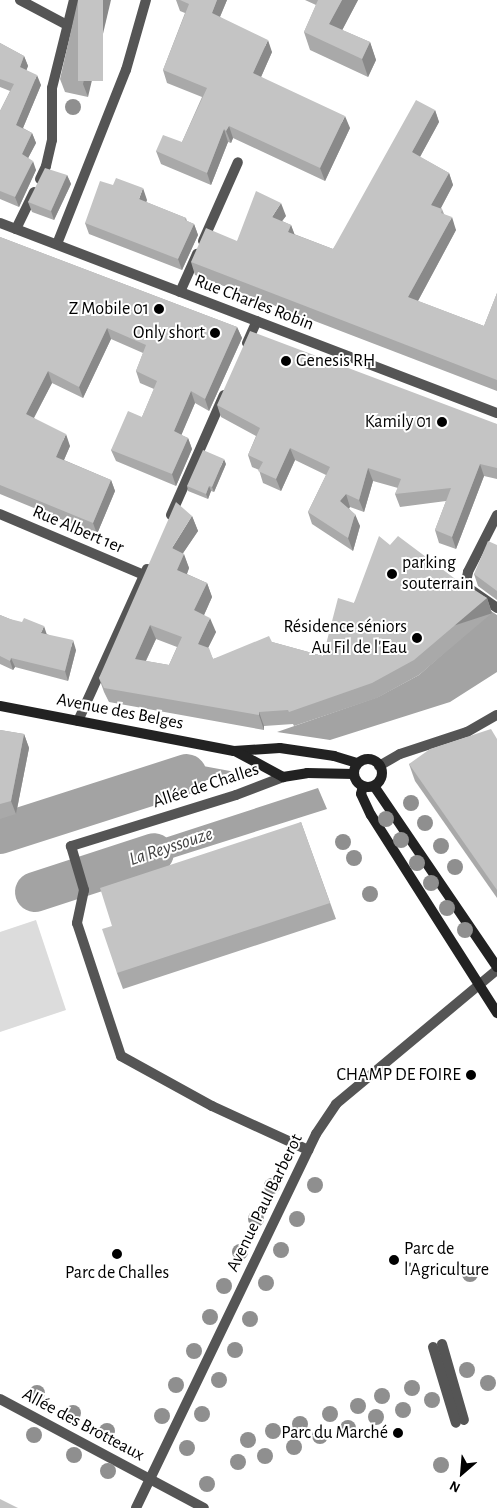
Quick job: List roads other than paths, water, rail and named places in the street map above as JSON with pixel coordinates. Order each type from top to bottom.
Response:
[{"type":"main road","name":"Avenue des Belges","points":[[0,706],[234,751],[280,748],[334,756],[357,763]]},
{"type":"main road","name":"Avenue des Belges","points":[[234,751],[283,777]]},
{"type":"main road","points":[[497,969],[368,786],[356,782],[354,774],[357,763],[369,759],[379,766],[381,777],[368,786],[361,794],[371,815],[497,1013]]},
{"type":"main road","name":"Allée de Challes","points":[[283,777],[307,773],[354,774]]},
{"type":"street","points":[[20,0],[68,24]]},
{"type":"street","points":[[16,229],[46,166],[52,140],[52,88],[74,0]]},
{"type":"street","points":[[57,244],[126,70],[146,0]]},
{"type":"street","points":[[180,292],[238,162]]},
{"type":"street","name":"Rue Charles Robin","points":[[0,223],[497,413]]},
{"type":"street","points":[[241,357],[257,321]]},
{"type":"street","points":[[164,530],[229,384]]},
{"type":"street","name":"Rue Albert 1er","points":[[0,514],[144,575]]},
{"type":"street","points":[[497,515],[468,572],[466,582],[470,589],[497,608]]},
{"type":"street","points":[[78,720],[152,557]]},
{"type":"street","points":[[379,766],[400,754],[467,732],[497,715]]},
{"type":"street","name":"Allée de Challes","points":[[283,777],[236,795],[71,846],[84,890],[78,923],[121,1056],[212,1106],[308,1150]]},
{"type":"street","name":"Avenue Paul Barberot","points":[[136,1508],[308,1150],[336,1104],[497,969]]},
{"type":"street","points":[[438,1346],[460,1421]]},
{"type":"street","name":"Allée des Brotteaux","points":[[0,1399],[204,1508]]},
{"type":"water","points":[[491,611],[497,615],[497,672],[450,702],[330,740],[277,732],[378,697],[419,675]]},
{"type":"water","points":[[187,763],[232,772],[173,791],[165,770]]},
{"type":"water","points":[[154,773],[161,795],[6,841],[0,849],[0,826]]},
{"type":"water","points":[[318,788],[327,809],[106,879],[99,857],[109,856]]},
{"type":"water","points":[[63,869],[69,890],[32,902],[26,883],[57,873]]},
{"type":"waterway","name":"La Reyssouze","points":[[0,834],[187,774]]},
{"type":"waterway","name":"La Reyssouze","points":[[35,892],[154,853]]},
{"type":"place","name":"Z Mobile 01","points":[[159,309]]},
{"type":"place","name":"Only short","points":[[215,333]]},
{"type":"place","name":"Genesis RH","points":[[286,361]]},
{"type":"place","name":"Kamily 01","points":[[442,422]]},
{"type":"place","name":"parking souterrain","points":[[392,574]]},
{"type":"place","name":"Résidence séniors Au Fil de l'Eau","points":[[417,638]]},
{"type":"place","name":"CHAMP DE FOIRE","points":[[471,1075]]},
{"type":"place","name":"Parc de Challes","points":[[117,1254]]},
{"type":"place","name":"Parc de l'Agriculture","points":[[394,1260]]},
{"type":"place","name":"Parc du Marché","points":[[398,1433]]}]
